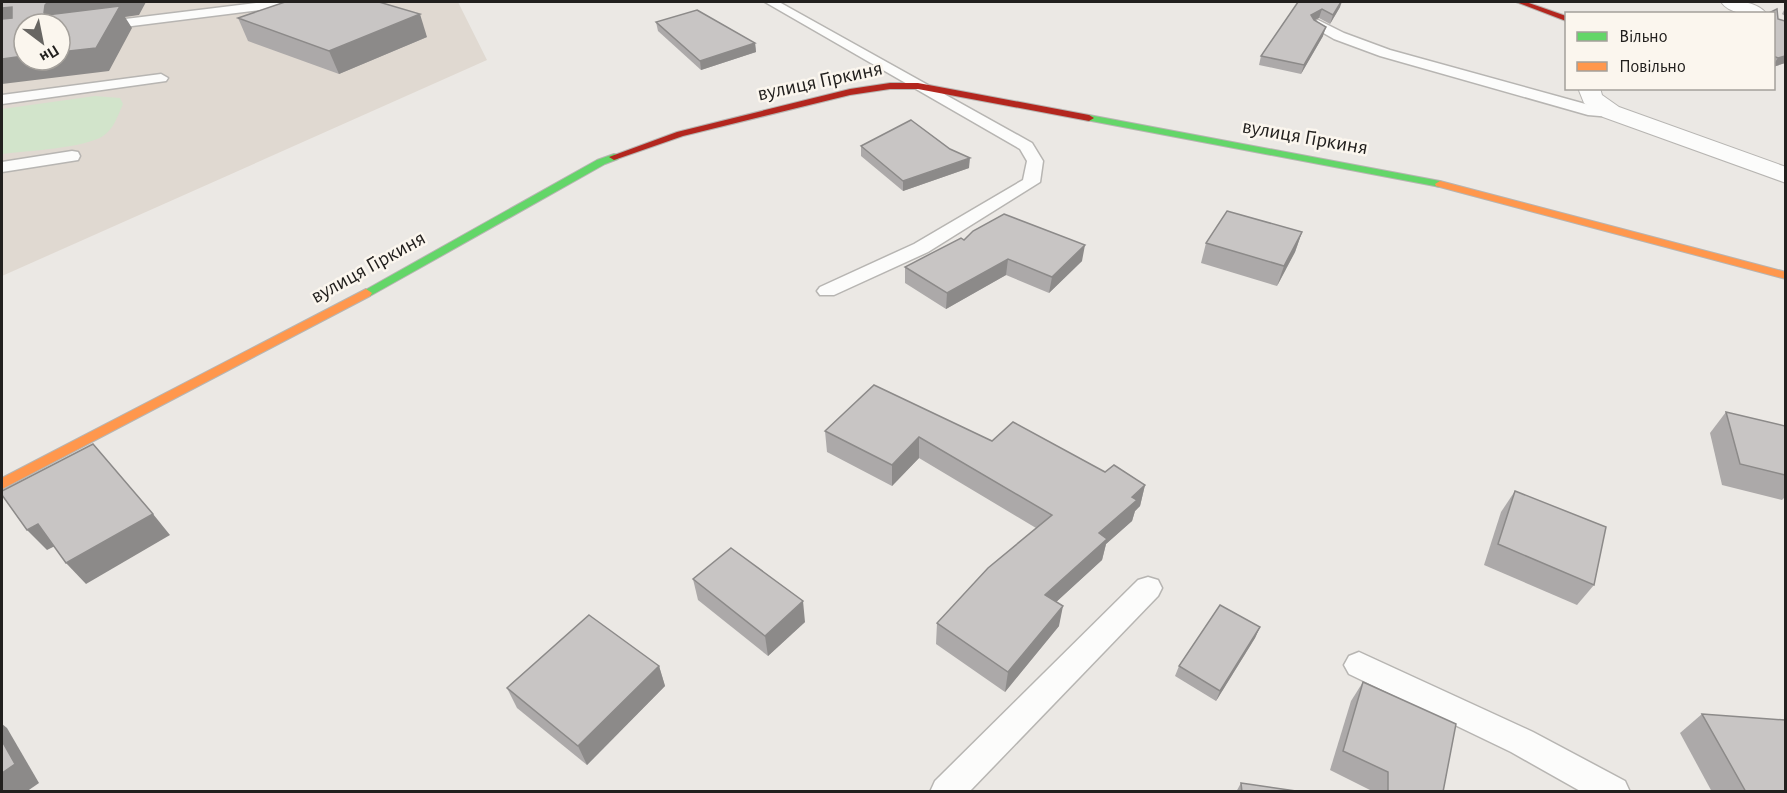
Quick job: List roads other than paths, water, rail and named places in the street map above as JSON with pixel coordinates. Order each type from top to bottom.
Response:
[{"type":"street","points":[[1520,2],[1565,19]]},
{"type":"street","points":[[1730,2],[1753,12]]},
{"type":"street","name":"вулиця Гіркиня","points":[[2,484],[353,300],[601,162],[680,134],[850,92],[890,86],[918,86],[1405,176],[1785,276]]},
{"type":"street","points":[[1589,90],[1592,98],[1611,112],[1785,176]]},
{"type":"lane","points":[[72,30],[292,2]]},
{"type":"lane","points":[[771,2],[1026,146],[1035,161],[1031,182],[921,248],[827,291]]},
{"type":"lane","points":[[1318,24],[1339,36],[1385,53],[1588,110],[1611,112]]},
{"type":"lane","points":[[2,100],[161,78]]},
{"type":"lane","points":[[2,167],[72,156]]},
{"type":"lane","points":[[946,792],[1148,588]]},
{"type":"lane","points":[[1359,665],[1522,742],[1614,792]]}]
